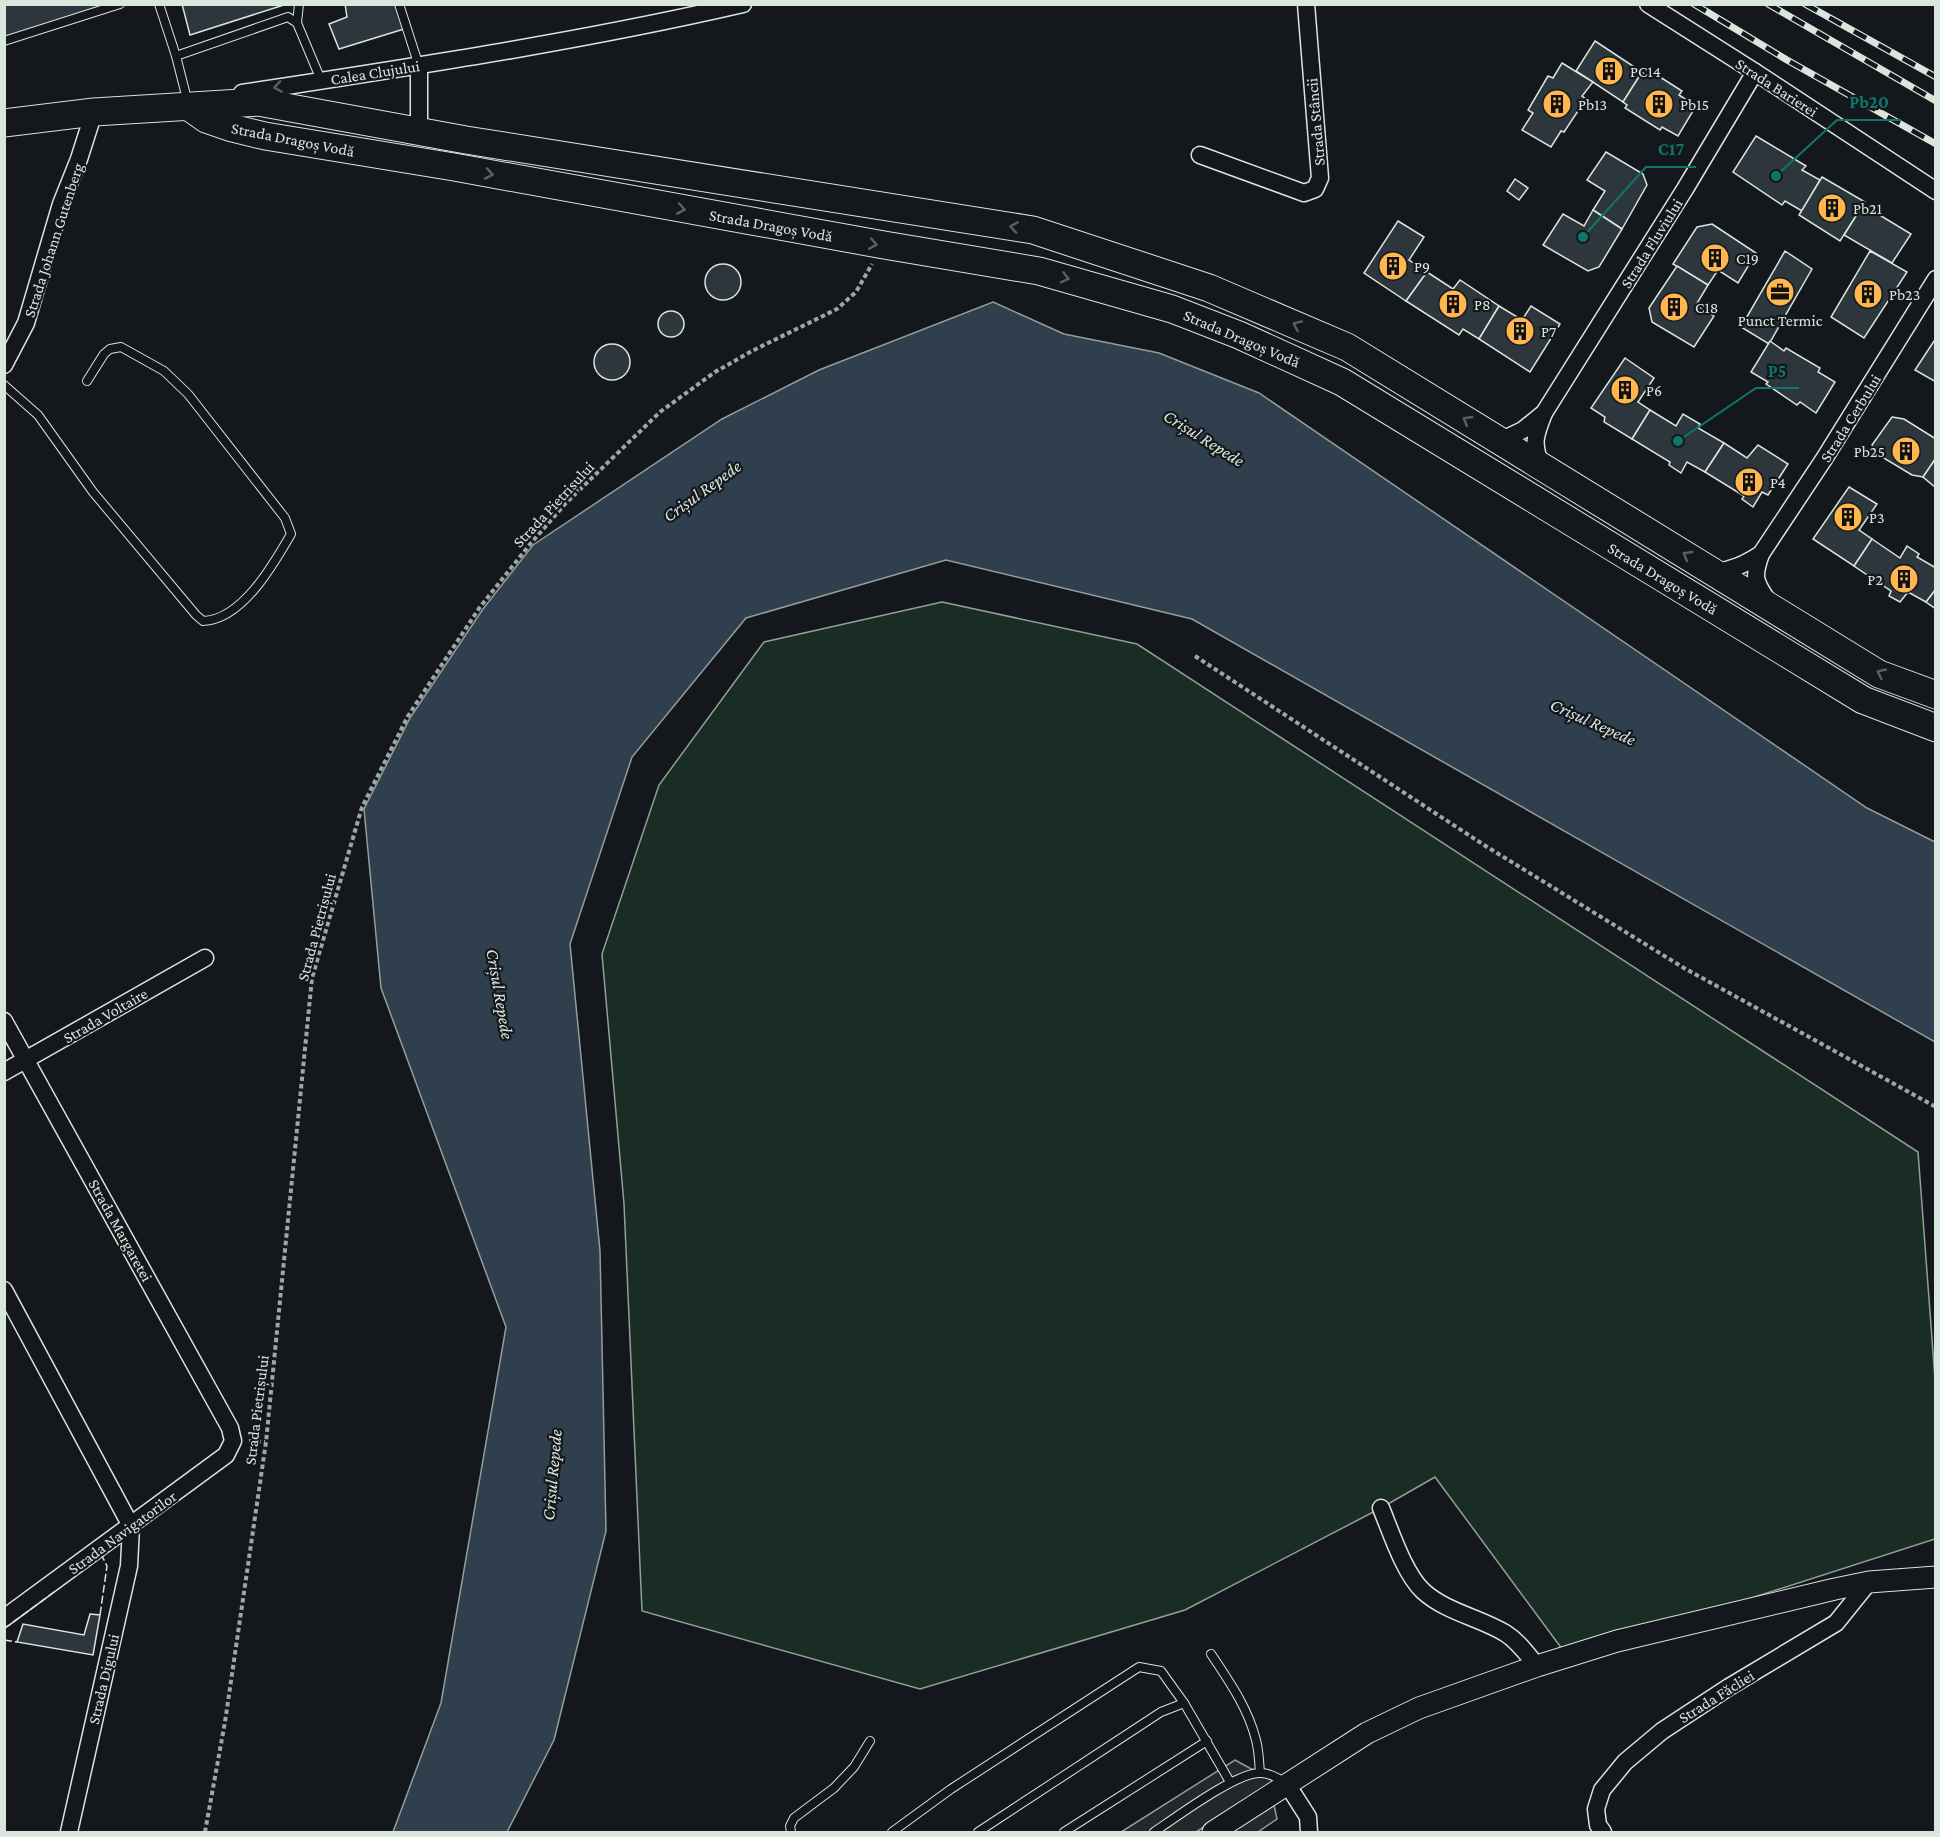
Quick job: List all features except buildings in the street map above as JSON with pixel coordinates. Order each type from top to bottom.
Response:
[{"type":"main road","name":"Strada Dragoș Vodă","points":[[189,107],[258,102],[466,140],[1033,230],[1209,288],[1347,347],[1879,674],[1935,695]]},
{"type":"main road","name":"Calea Clujului","points":[[4,123],[94,112],[189,107]]},
{"type":"main road","name":"Strada Dragoș Vodă","points":[[189,107],[206,119],[265,136],[454,167],[1039,272],[1181,312],[1342,382],[1863,700],[1935,728]]},
{"type":"main road","points":[[265,136],[292,128],[399,150],[411,147],[419,131]]},
{"type":"main road","points":[[454,167],[449,159],[450,152],[466,140]]},
{"type":"street","name":"Calea Clujului","points":[[189,107],[232,94],[418,66],[672,12],[743,4]]},
{"type":"street","name":"Strada Stâncii","points":[[1200,155],[1304,193],[1315,189],[1320,178],[1306,4]]},
{"type":"street","name":"Strada Barierei","points":[[1648,4],[1935,191]]},
{"type":"street","points":[[418,66],[419,131]]},
{"type":"street","name":"Strada Fluviului","points":[[1544,413],[1685,189],[1755,72]]},
{"type":"street","name":"Strada Johann Gutenberg","points":[[4,365],[26,323],[61,204],[80,159],[94,112]]},
{"type":"street","name":"Strada Cerbului","points":[[1761,554],[1831,449],[1935,279]]},
{"type":"street","points":[[1500,441],[1523,430],[1544,413]]},
{"type":"street","points":[[1541,466],[1534,449],[1534,438],[1544,413]]},
{"type":"street","points":[[1715,572],[1742,566],[1761,554]]},
{"type":"street","points":[[1761,554],[1755,570],[1755,579],[1773,608]]},
{"type":"street","name":"Strada Voltaire","points":[[4,1072],[205,958]]},
{"type":"street","name":"Strada Margaretei","points":[[4,1021],[230,1428],[233,1441]]},
{"type":"street","points":[[4,1290],[131,1526]]},
{"type":"street","name":"Strada Navigatorilor","points":[[4,1618],[226,1455],[233,1441]]},
{"type":"street","points":[[1381,1508],[1403,1561],[1422,1590],[1447,1608],[1505,1633],[1519,1644],[1537,1666]]},
{"type":"street","name":"Strada Digului","points":[[69,1833],[129,1566],[131,1526]]},
{"type":"street","points":[[1213,1833],[1389,1721],[1537,1666],[1617,1641],[1869,1582],[1935,1577]]},
{"type":"street","name":"Strada Făcliei","points":[[1603,1833],[1598,1825],[1596,1809],[1602,1790],[1625,1762],[1662,1731],[1729,1687],[1836,1623],[1869,1582]]},
{"type":"street","points":[[1287,1784],[1308,1817],[1309,1833]]},
{"type":"lane","points":[[4,41],[120,4]]},
{"type":"lane","points":[[159,4],[189,107]]},
{"type":"lane","points":[[299,4],[297,23],[321,80]]},
{"type":"lane","points":[[399,4],[418,66]]},
{"type":"lane","points":[[176,56],[288,17],[297,23]]},
{"type":"lane","points":[[4,385],[38,415],[93,492],[196,615],[203,621],[213,620],[235,608],[254,590],[291,534],[285,518],[189,394],[164,371],[121,347],[110,349],[104,354],[87,381]]},
{"type":"lane","points":[[1211,1654],[1238,1695],[1251,1723],[1257,1742],[1260,1773]]},
{"type":"lane","points":[[892,1833],[951,1789],[1139,1668],[1161,1671],[1185,1703],[1230,1782]]},
{"type":"lane","points":[[978,1833],[1161,1712],[1185,1703]]},
{"type":"lane","points":[[791,1833],[790,1826],[794,1818],[834,1788],[854,1767],[870,1741]]},
{"type":"lane","points":[[1064,1833],[1207,1741]]},
{"type":"lane","points":[[1154,1833],[1230,1782],[1260,1773],[1281,1779],[1287,1784]]},
{"type":"path","name":"Strada Pietrișului","points":[[205,1833],[225,1722],[266,1442],[312,978],[362,807],[408,716],[480,607],[566,503],[660,412],[715,372],[837,309],[856,292],[884,245]]},
{"type":"path","points":[[1195,656],[1484,845],[1684,968],[1935,1107]]},
{"type":"green space","points":[[942,602],[1137,644],[1918,1152],[1935,1379],[1935,1539],[1568,1657],[1435,1477],[1381,1508],[1185,1610],[920,1689],[642,1611],[624,1204],[602,954],[659,785],[764,642]]},
{"type":"shaded area","points":[[1235,1760],[1275,1782],[1196,1832],[1121,1832]]},
{"type":"shaded area","points":[[1274,1805],[1277,1819],[1258,1832],[1231,1832]]},
{"type":"water","name":"Crișul Repede","points":[[993,302],[1064,334],[1159,353],[1259,393],[1867,808],[1935,842],[1935,1042],[1192,619],[946,560],[746,618],[632,757],[570,944],[600,1251],[606,1531],[554,1740],[507,1832],[393,1832],[441,1703],[506,1327],[381,988],[364,809],[410,718],[483,609],[533,545],[722,419],[819,370]]},
{"type":"railway","points":[[1694,4],[1787,60],[1936,144]]},
{"type":"railway","points":[[1768,4],[1936,101]]},
{"type":"railway","points":[[1805,4],[1936,77]]},
{"type":"fence","points":[[100,1558],[102,1556],[107,1566],[100,1615]]},
{"type":"fence","points":[[4,1629],[54,1592]]},
{"type":"fence","points":[[4,1640],[17,1642]]},
{"type":"place","name":"PC14","points":[[1609,71]]},
{"type":"place","name":"Pb13","points":[[1557,104]]},
{"type":"place","name":"Pb15","points":[[1659,104]]},
{"type":"place","name":"Pb20","points":[[1776,176]]},
{"type":"place","name":"Pb21","points":[[1832,208]]},
{"type":"place","name":"C17","points":[[1583,237]]},
{"type":"place","name":"C19","points":[[1715,258]]},
{"type":"place","name":"P9","points":[[1393,266]]},
{"type":"place","name":"Punct Termic","points":[[1780,292]]},
{"type":"place","name":"Pb23","points":[[1868,294]]},
{"type":"place","name":"P8","points":[[1453,304]]},
{"type":"place","name":"C18","points":[[1674,307]]},
{"type":"place","name":"P7","points":[[1520,331]]},
{"type":"place","name":"P6","points":[[1625,390]]},
{"type":"place","name":"P5","points":[[1678,441]]},
{"type":"place","name":"Pb25","points":[[1906,451]]},
{"type":"place","name":"P4","points":[[1749,482]]},
{"type":"place","name":"P3","points":[[1848,517]]},
{"type":"place","name":"P2","points":[[1904,579]]}]
